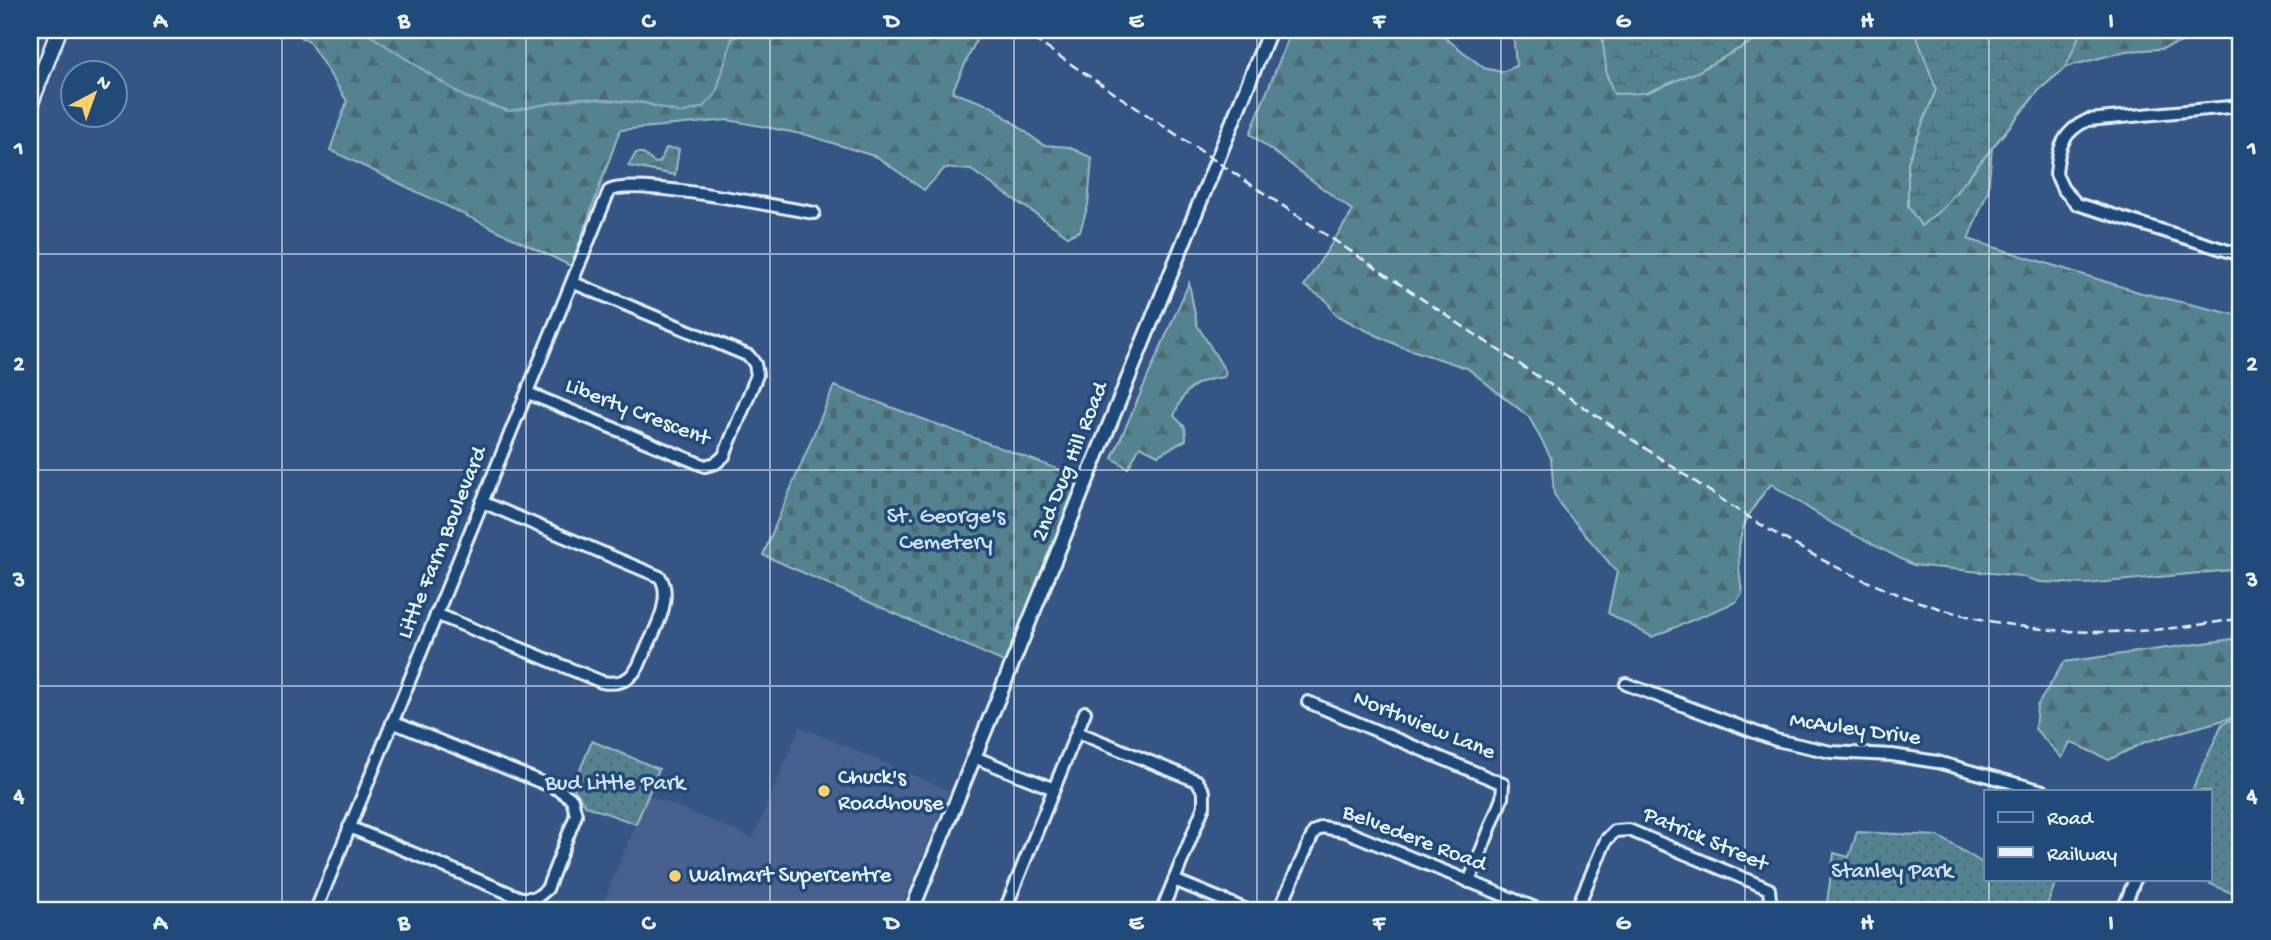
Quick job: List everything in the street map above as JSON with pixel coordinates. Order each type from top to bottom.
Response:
[{"type":"main road","points":[[30,105],[59,30]]},
{"type":"street","name":"2nd Dug Hill Road","points":[[912,910],[1270,30]]},
{"type":"street","points":[[2241,106],[2088,120],[2073,127],[2064,139],[2057,157],[2056,174],[2063,189],[2077,204],[2241,255]]},
{"type":"street","name":"Little Farm Boulevard","points":[[316,910],[574,283],[609,191],[624,186],[700,194],[814,213]]},
{"type":"street","name":"Liberty Crescent","points":[[528,393],[705,466],[716,463],[724,456],[757,375],[755,364],[749,356],[574,283]]},
{"type":"street","points":[[436,614],[603,682],[620,683],[635,673],[639,665],[665,600],[664,584],[660,577],[482,502]]},
{"type":"street","name":"McAuley Drive","points":[[1626,684],[1776,740],[1830,752],[1937,762],[2039,790]]},
{"type":"street","name":"Northview Lane","points":[[1308,702],[1503,784],[1502,798],[1469,882]]},
{"type":"street","points":[[1005,910],[1085,712]]},
{"type":"street","points":[[349,827],[521,898],[536,898],[547,889],[576,815],[575,804],[568,795],[392,722]]},
{"type":"street","points":[[1077,732],[1197,781],[1204,792],[1204,806],[1162,910]]},
{"type":"street","points":[[974,757],[1054,789]]},
{"type":"street","name":"Belvedere Road","points":[[1279,910],[1314,832],[1322,827],[1345,831],[1540,910]]},
{"type":"street","name":"Patrick Street","points":[[1576,910],[1608,838],[1615,831],[1629,830],[1769,889],[1770,910]]},
{"type":"street","points":[[1174,880],[1247,910]]},
{"type":"street","points":[[2123,910],[2135,880]]},
{"type":"shaded area","points":[[800,727],[950,791],[900,910],[600,910],[648,795],[753,838]]},
{"type":"green space","points":[[297,30],[981,30],[952,92],[991,106],[1043,145],[1069,147],[1092,158],[1088,205],[1080,231],[1068,236],[971,170],[945,168],[924,190],[877,157],[807,135],[728,120],[620,130],[571,266],[330,150],[347,101],[308,40],[301,38]]},
{"type":"green space","points":[[1276,30],[1435,30],[1484,68],[1502,72],[1516,66],[1513,30],[2241,30],[2241,35],[2192,39],[2161,49],[2126,51],[2066,67],[2039,90],[1992,148],[1988,191],[1968,239],[2142,293],[2241,316],[2241,569],[2086,584],[2040,582],[2020,576],[1913,565],[1833,524],[1771,484],[1751,511],[1741,535],[1739,560],[1742,593],[1736,602],[1652,637],[1608,613],[1617,572],[1554,494],[1551,458],[1529,417],[1467,368],[1399,346],[1355,325],[1335,314],[1326,300],[1304,286],[1353,211],[1250,134],[1288,39]]},
{"type":"green space","points":[[1605,30],[1773,30],[1697,72],[1646,93],[1614,94],[1607,76],[1602,35]]},
{"type":"green space","points":[[1909,30],[2077,30],[2080,34],[2066,67],[2039,90],[1944,207],[1921,226],[1908,206],[1908,162],[1936,89],[1917,37]]},
{"type":"green space","points":[[666,148],[679,149],[675,175],[628,166],[636,153],[642,153],[655,163],[660,162]]},
{"type":"green space","points":[[1189,283],[1197,325],[1226,372],[1224,377],[1206,380],[1192,387],[1182,399],[1174,416],[1185,427],[1186,440],[1158,455],[1140,446],[1128,468],[1112,458]]},
{"type":"green space","name":"St. George's Cemetery","points":[[834,386],[1082,478],[1006,663],[763,555]]},
{"type":"green space","points":[[2241,638],[2241,711],[2231,718],[2145,742],[2109,760],[2070,742],[2062,758],[2035,729],[2037,706],[2064,662]]},
{"type":"green space","points":[[2241,715],[2241,897],[2201,880],[2212,880],[2212,790],[2192,790],[2222,724]]},
{"type":"green space","name":"Bud Little Park","points":[[592,741],[659,769],[636,824],[586,806],[573,787]]},
{"type":"green space","name":"Stanley Park","points":[[1857,832],[1938,836],[1984,864],[1984,880],[2057,880],[2045,910],[1826,910],[1834,853],[1849,857]]},
{"type":"waterway","points":[[362,30],[465,97],[509,111],[580,98],[644,103],[681,113],[703,107],[716,93],[732,39],[748,30]]},
{"type":"railway","points":[[1020,30],[1730,505],[1792,543],[1853,575],[1913,600],[1973,617],[2035,628],[2100,632],[2168,629],[2241,618]]},
{"type":"place","name":"Chuck's Roadhouse","points":[[824,791]]},
{"type":"place","name":"Walmart Supercentre","points":[[675,876]]}]
